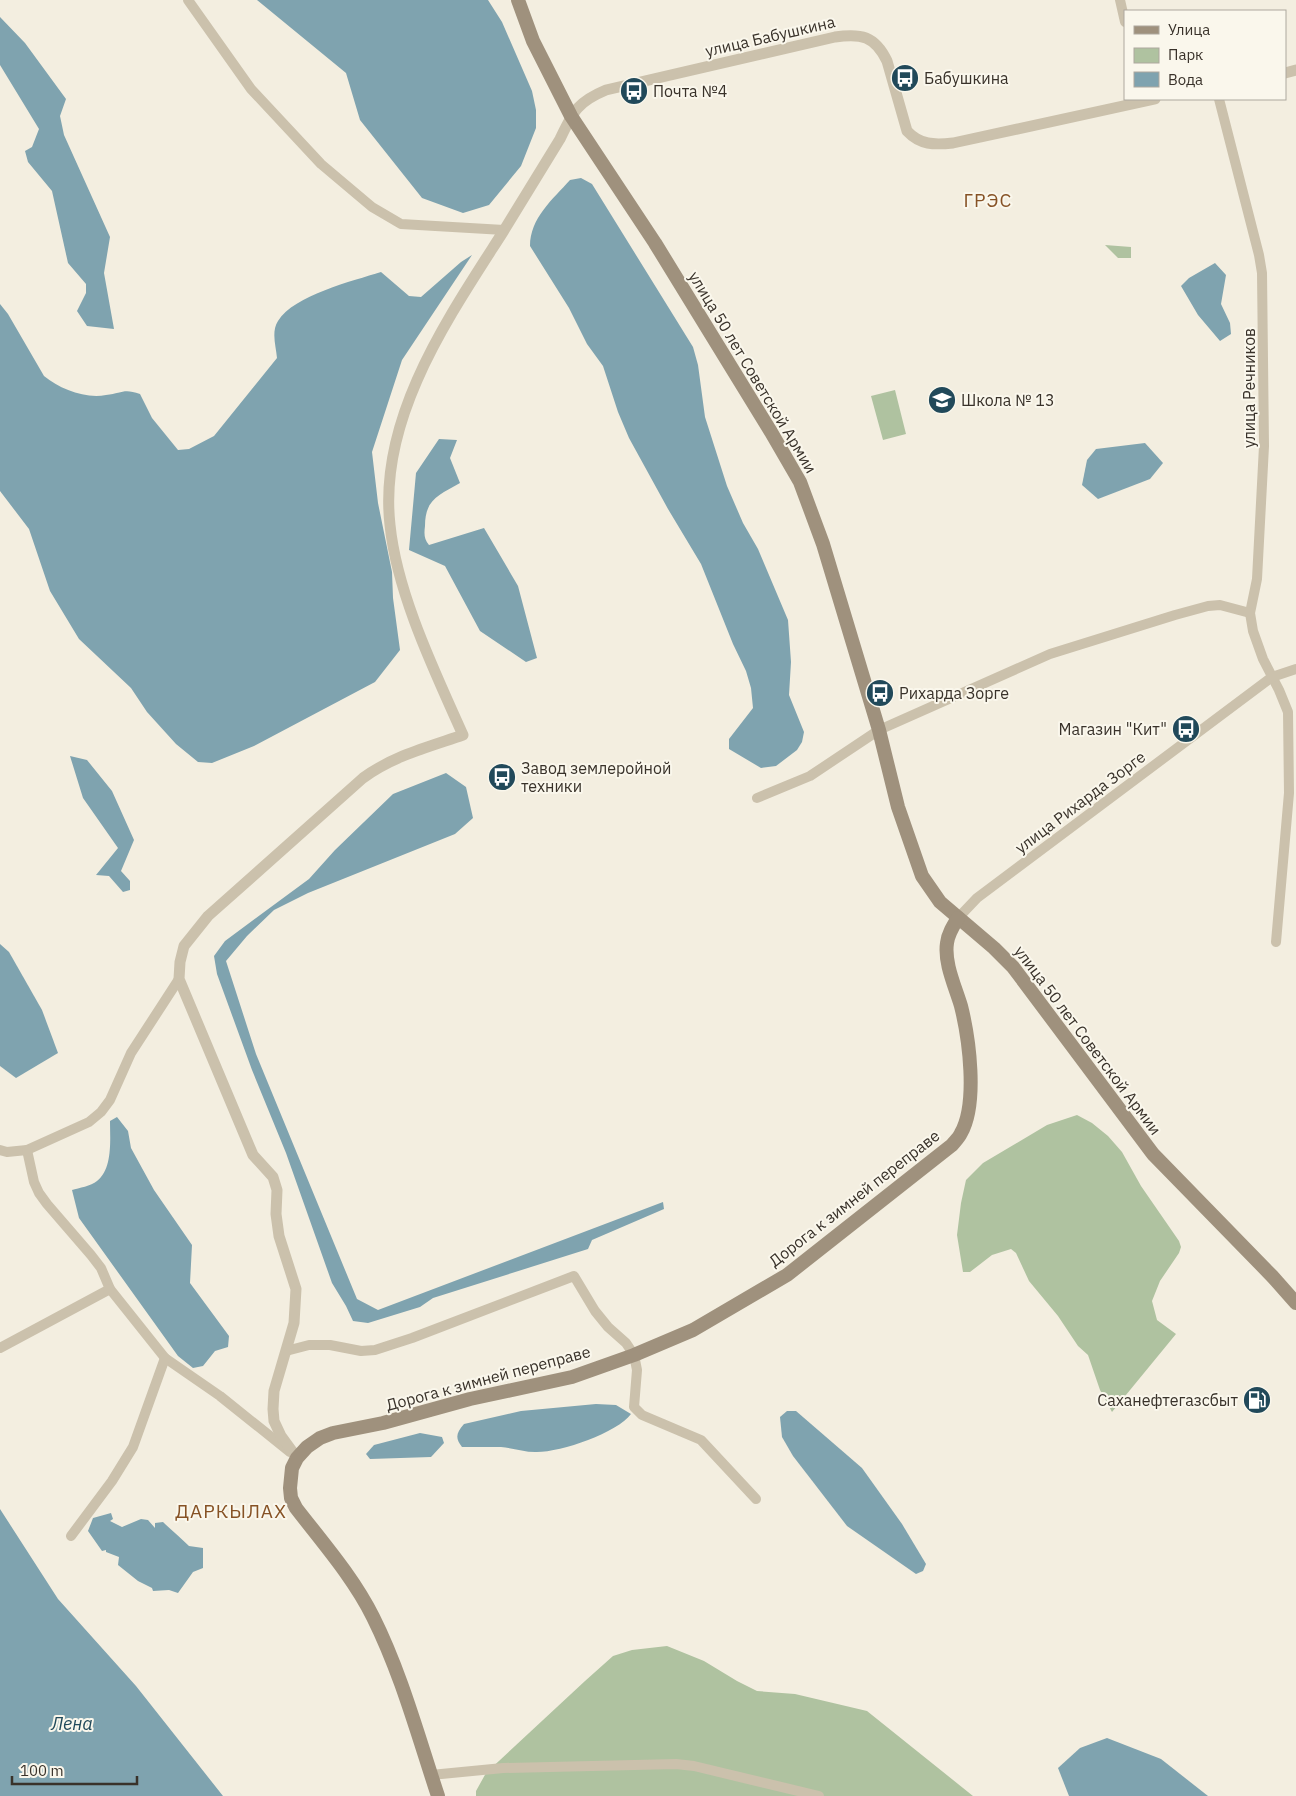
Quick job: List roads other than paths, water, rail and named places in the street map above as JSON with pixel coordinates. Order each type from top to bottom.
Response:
[{"type":"main road","name":"улица 50 лет Советской Армии","points":[[518,0],[533,41],[571,116],[655,243],[800,482],[823,544],[879,730],[898,807],[922,876],[940,902],[1014,967],[1154,1154],[1296,1303]]},
{"type":"main road","name":"Дорога к зимней переправе","points":[[297,1458],[307,1446],[333,1433],[382,1423],[470,1399],[560,1381],[693,1330],[786,1275],[952,1145],[961,1134],[969,1108],[971,1079],[966,1028],[946,952],[950,932],[958,918]]},
{"type":"main road","points":[[297,1458],[292,1468],[291,1498],[296,1508],[346,1572],[372,1615],[389,1653],[438,1796]]},
{"type":"street","points":[[188,0],[251,89],[321,164],[372,206],[401,224],[504,230]]},
{"type":"street","points":[[1120,0],[1124,18]]},
{"type":"street","name":"улица Бабушкина","points":[[179,979],[180,962],[184,946],[208,916],[363,778],[378,767],[401,756],[463,735],[438,678],[401,580],[393,550],[390,524],[390,467],[404,416],[417,380],[431,350],[560,138],[571,116],[585,100],[606,90],[850,35],[865,37],[874,41],[883,52],[907,131],[914,138],[928,144],[953,143],[1145,100]]},
{"type":"street","name":"улица Речников","points":[[1219,100],[1262,273],[1264,446],[1257,579],[1250,613],[1253,631],[1272,677]]},
{"type":"street","points":[[756,798],[810,776],[879,730],[1050,654],[1083,642],[1208,606],[1220,605],[1250,613]]},
{"type":"street","name":"улица Рихарда Зорге","points":[[958,918],[977,898],[1272,677],[1296,669]]},
{"type":"street","points":[[1272,677],[1288,712],[1290,774],[1276,942]]},
{"type":"street","points":[[0,1150],[7,1152],[27,1150],[89,1122],[101,1112],[110,1100],[131,1053],[179,979]]},
{"type":"street","points":[[179,979],[253,1155],[272,1177],[277,1190],[276,1214],[279,1236],[296,1289],[294,1323],[274,1391],[273,1409],[274,1422],[281,1436],[297,1458]]},
{"type":"street","points":[[27,1150],[34,1182],[39,1193],[91,1255],[100,1268],[110,1289],[165,1358],[220,1396],[297,1458]]},
{"type":"street","points":[[286,1351],[309,1345],[330,1345],[360,1351],[375,1350],[412,1338],[574,1276],[594,1311],[608,1327],[626,1342],[634,1354],[637,1370],[634,1407],[642,1415],[701,1440],[756,1498]]},
{"type":"street","points":[[0,1348],[110,1289]]},
{"type":"street","points":[[71,1536],[101,1497],[133,1447],[165,1358]]},
{"type":"street","points":[[431,1775],[503,1768],[676,1764],[694,1766],[819,1796]]},
{"type":"water","points":[[257,0],[488,0],[502,22],[532,91],[536,110],[536,128],[521,166],[489,205],[463,213],[422,198],[360,120],[346,73]]},
{"type":"water","points":[[0,17],[25,43],[66,99],[60,116],[64,135],[110,237],[104,273],[114,329],[87,326],[77,311],[86,293],[86,284],[68,263],[52,191],[28,162],[25,151],[32,147],[39,129],[0,65]]},
{"type":"water","points":[[581,178],[592,184],[693,347],[698,365],[705,417],[727,486],[743,523],[758,549],[788,620],[791,662],[789,695],[804,732],[802,742],[797,750],[776,766],[761,768],[729,749],[729,739],[753,708],[751,688],[746,671],[733,644],[701,564],[629,438],[618,412],[603,366],[587,344],[569,308],[530,246],[531,236],[538,218],[550,202],[570,180]]},
{"type":"water","points":[[472,255],[402,360],[372,452],[378,503],[392,572],[393,598],[400,650],[375,682],[254,746],[212,763],[198,762],[176,744],[147,712],[131,688],[79,639],[50,591],[29,529],[0,491],[0,304],[8,314],[44,376],[65,389],[90,396],[126,391],[140,394],[152,418],[178,450],[189,449],[214,436],[277,358],[274,339],[276,325],[286,312],[297,304],[325,290],[381,272],[409,296],[421,297],[461,262]]},
{"type":"water","points":[[1215,263],[1226,275],[1221,304],[1230,323],[1231,334],[1220,341],[1198,315],[1181,286],[1189,278]]},
{"type":"water","points":[[439,439],[457,440],[450,458],[460,483],[440,495],[431,504],[426,517],[426,541],[429,545],[484,528],[518,586],[537,658],[526,662],[480,631],[445,566],[409,550],[416,473]]},
{"type":"water","points":[[1145,443],[1163,463],[1150,479],[1098,499],[1082,485],[1087,460],[1096,449]]},
{"type":"water","points":[[70,756],[87,760],[112,791],[134,840],[121,871],[130,881],[130,890],[123,892],[109,876],[96,875],[118,848],[83,798]]},
{"type":"water","points":[[446,773],[466,787],[473,818],[455,834],[308,893],[274,910],[247,936],[226,961],[256,1054],[357,1299],[378,1310],[663,1202],[664,1209],[592,1240],[588,1249],[433,1298],[420,1307],[368,1323],[353,1321],[332,1283],[286,1153],[252,1070],[217,974],[214,956],[225,941],[309,879],[335,850],[393,794]]},
{"type":"water","points":[[0,944],[9,952],[42,1010],[58,1053],[16,1078],[0,1066]]},
{"type":"water","points":[[117,1117],[128,1131],[131,1148],[154,1190],[192,1245],[190,1283],[229,1336],[228,1347],[215,1351],[203,1366],[193,1368],[178,1356],[79,1218],[72,1190],[92,1184],[102,1176],[110,1153],[110,1121]]},
{"type":"water","points":[[596,1404],[616,1405],[631,1414],[624,1421],[601,1435],[558,1449],[545,1451],[531,1452],[501,1447],[462,1447],[457,1438],[459,1430],[464,1424],[521,1411]]},
{"type":"water","points":[[787,1411],[796,1411],[862,1468],[902,1524],[926,1564],[923,1571],[916,1574],[847,1526],[793,1456],[782,1437],[780,1417]]},
{"type":"water","points":[[420,1433],[442,1437],[444,1443],[431,1457],[370,1459],[366,1454],[374,1445]]},
{"type":"water","name":"Лена","points":[[0,1509],[58,1599],[136,1686],[223,1796],[0,1796]]},
{"type":"water","points":[[111,1513],[113,1519],[110,1521],[122,1527],[141,1519],[148,1520],[155,1528],[155,1523],[163,1522],[189,1546],[203,1548],[203,1568],[193,1572],[178,1593],[169,1590],[153,1591],[152,1588],[138,1581],[118,1565],[119,1557],[106,1552],[106,1550],[102,1551],[88,1531],[93,1518]]},
{"type":"water","points":[[1107,1738],[1161,1759],[1208,1796],[1069,1796],[1058,1768],[1080,1748]]},
{"type":"place","name":"Бабушкина","points":[[905,78]]},
{"type":"place","name":"Почта №4","points":[[634,91]]},
{"type":"place","name":"Школа № 13","points":[[942,400]]},
{"type":"place","name":"Рихарда Зорге","points":[[880,693]]},
{"type":"place","name":"Магазин \"Кит\"","points":[[1186,729]]},
{"type":"place","name":"Завод землеройной техники","points":[[502,777]]},
{"type":"place","name":"Саханефтегазсбыт","points":[[1257,1400]]},
{"type":"district","name":"ГРЭС","points":[[988,200]]},
{"type":"district","name":"ДАРКЫЛАХ","points":[[231,1511]]}]
